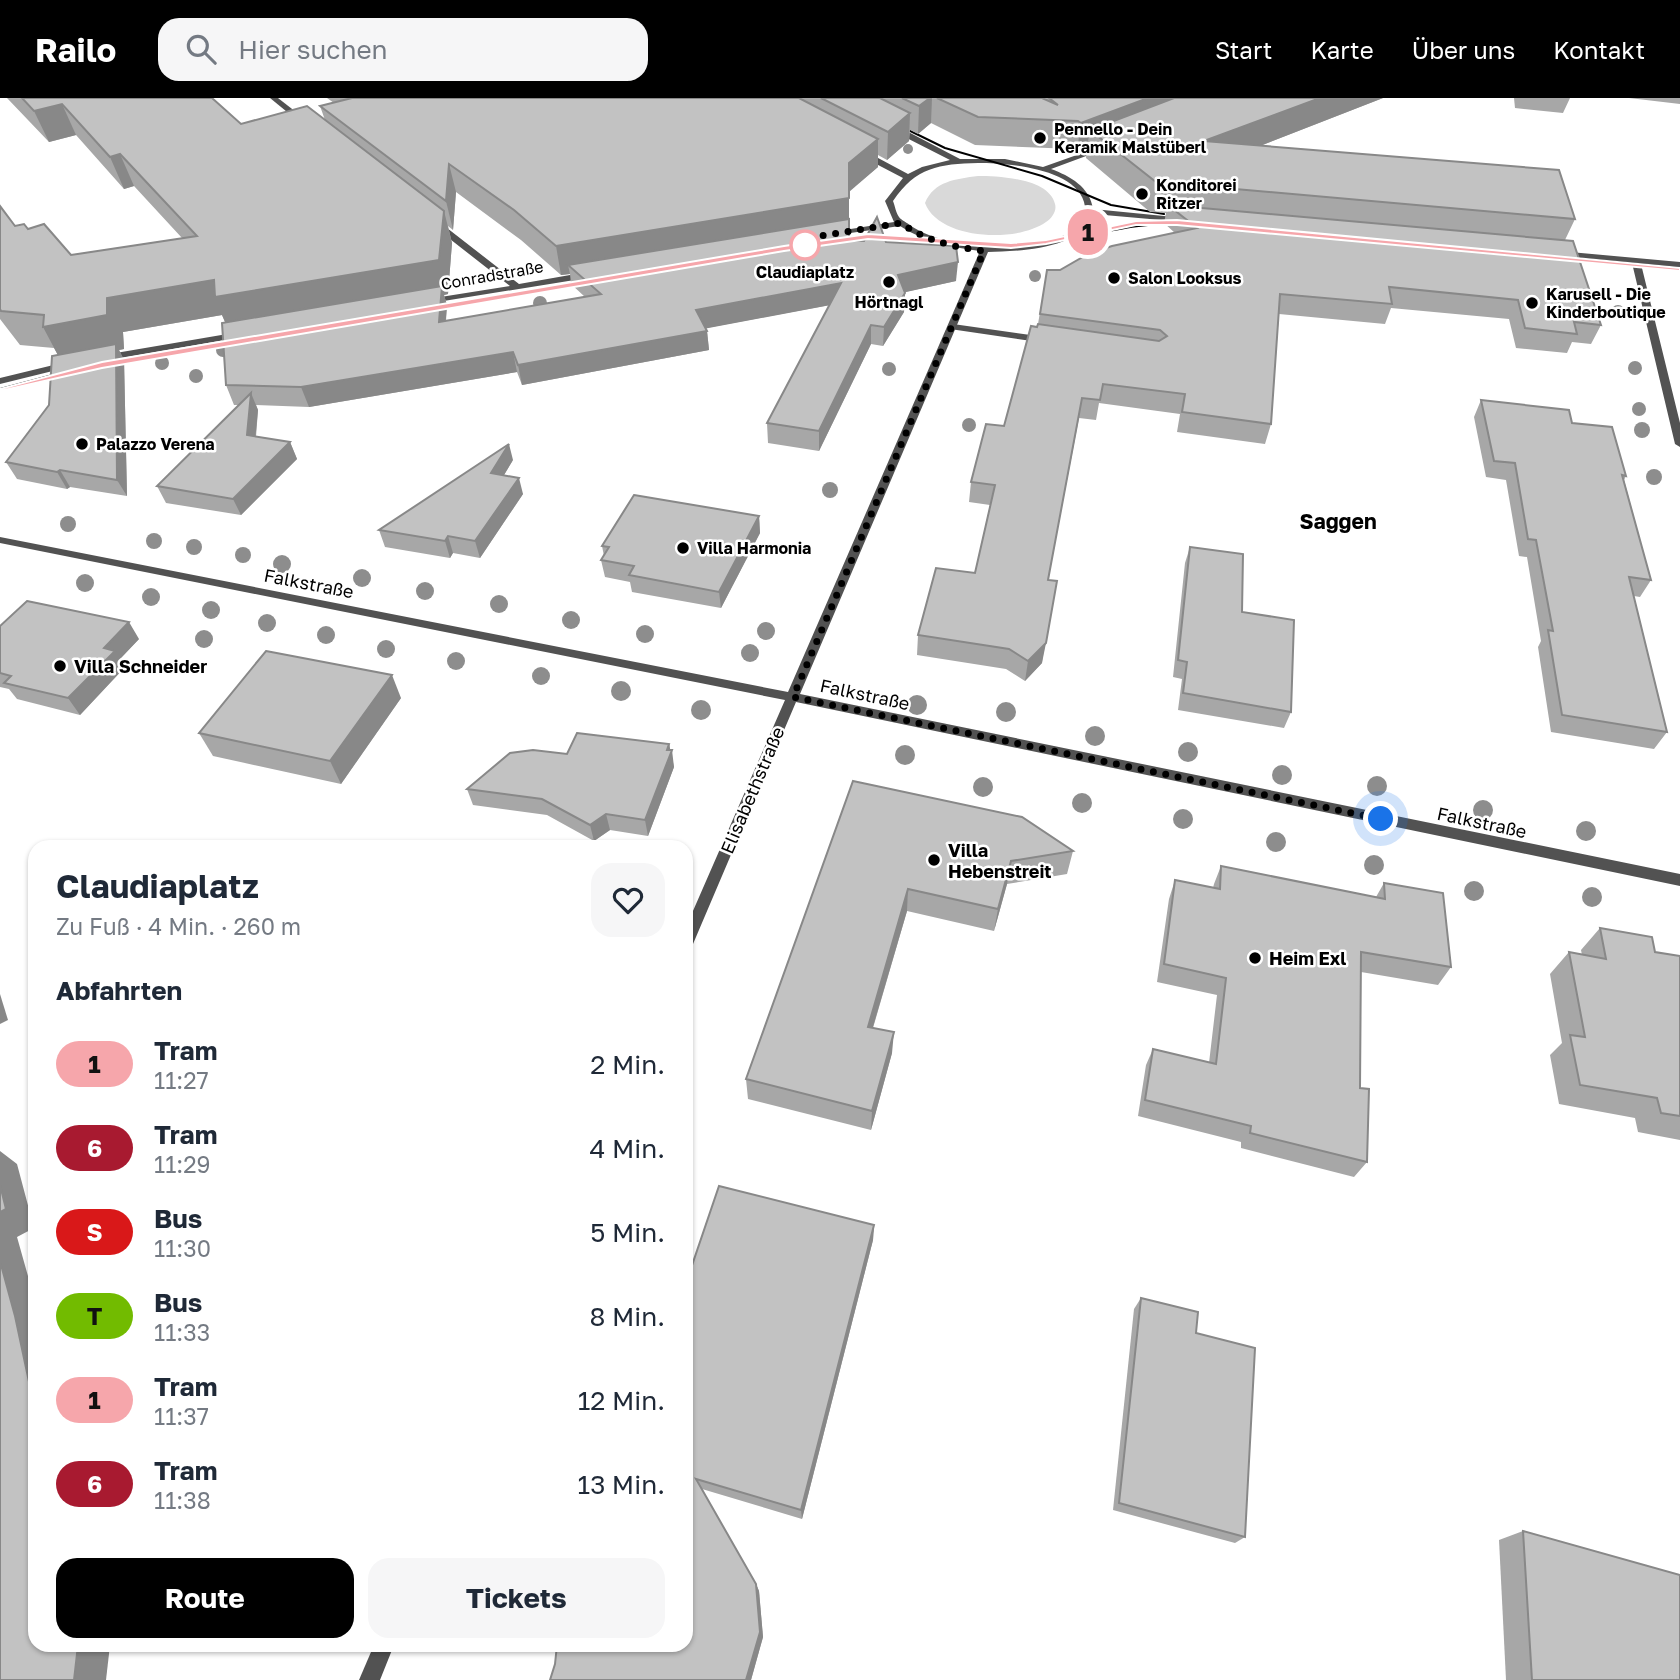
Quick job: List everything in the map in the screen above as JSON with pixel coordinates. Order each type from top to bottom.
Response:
[{"type":"street","points":[[274,98],[318,132]]},
{"type":"street","points":[[887,124],[959,162]]},
{"type":"street","points":[[1044,169],[1105,145]]},
{"type":"street","points":[[852,148],[908,177]]},
{"type":"street","points":[[959,162],[1005,162],[1044,169],[1074,184],[1089,202],[1090,211],[1086,222],[1075,233],[1058,241],[1011,251],[984,251],[938,243],[915,234],[901,223],[892,211],[890,199],[895,187],[908,177],[930,167],[959,162]]},
{"type":"street","points":[[1090,211],[1198,221]]},
{"type":"street","points":[[428,217],[517,287]]},
{"type":"street","points":[[822,236],[901,223]]},
{"type":"street","name":"Elisabethstraße","points":[[693,928],[984,251]]},
{"type":"street","points":[[1554,253],[1680,265]]},
{"type":"street","points":[[1636,261],[1680,444]]},
{"type":"street","name":"Conradstraße","points":[[421,303],[594,274]]},
{"type":"street","points":[[953,327],[1061,342]]},
{"type":"street","points":[[92,360],[243,334]]},
{"type":"street","points":[[2,378],[81,362]]},
{"type":"street","name":"Falkstraße","points":[[0,540],[793,697],[1680,880]]},
{"type":"street","points":[[369,1680],[381,1652]]},
{"type":"shaded area","points":[[978,176],[1022,180],[1043,189],[1051,195],[1055,204],[1054,214],[1033,229],[999,235],[962,231],[946,225],[933,215],[925,203],[934,190],[947,182]]},
{"type":"building","points":[[22,98],[212,98],[241,124],[307,106],[444,211],[439,260],[215,297],[214,280],[107,298],[107,315],[43,327],[44,315],[1,311],[0,206],[15,226],[24,224],[28,229],[44,224],[71,255],[197,236],[120,154],[110,157],[62,104],[34,111]]},
{"type":"building","points":[[352,98],[799,98],[878,139],[849,163],[849,198],[556,246],[514,210],[449,164],[446,201],[320,106]]},
{"type":"building","points":[[821,98],[880,98],[910,113],[888,132]]},
{"type":"building","points":[[902,98],[930,98],[919,106]]},
{"type":"building","points":[[937,98],[1042,98],[1058,105],[1049,98],[1148,98],[1081,123],[978,117]]},
{"type":"building","points":[[1174,98],[1320,98],[1204,141],[1559,170],[1575,219],[1156,182],[1090,130]]},
{"type":"building","points":[[1168,205],[1573,241],[1601,325],[1574,322],[1577,334],[1525,328],[1518,300],[1389,287],[1392,304],[1280,294],[1271,424],[1182,412],[1185,394],[1103,384],[1100,400],[1082,398],[1048,580],[1057,581],[1046,643],[1028,661],[1009,649],[918,635],[936,568],[975,573],[995,485],[971,482],[986,424],[1004,426],[1031,326],[1037,327],[1038,324],[1159,341],[1167,336],[1160,330],[1040,314],[1047,270],[1060,270],[1088,254],[1112,246],[1197,228]]},
{"type":"building","points":[[877,217],[886,242],[956,246],[958,262],[898,275],[905,293],[884,327],[871,325],[819,431],[767,423],[841,283],[696,310],[707,331],[518,365],[513,352],[301,387],[226,385],[222,323],[442,286],[439,322],[601,294],[568,265],[849,219],[849,240],[864,241]]},
{"type":"building","points":[[116,344],[117,480],[6,462],[49,405],[52,356]]},
{"type":"building","points":[[251,393],[247,435],[290,442],[233,499],[157,486]]},
{"type":"building","points":[[1481,400],[1569,410],[1572,423],[1612,427],[1626,476],[1622,475],[1651,580],[1629,577],[1667,732],[1562,715],[1548,630],[1553,631],[1536,540],[1528,539],[1515,463],[1494,461]]},
{"type":"building","points":[[509,444],[491,473],[519,478],[475,541],[448,536],[445,541],[379,530]]},
{"type":"building","name":"Villa Harmonia","points":[[634,495],[759,516],[719,592],[629,575],[634,566],[601,560],[609,547],[602,546]]},
{"type":"building","points":[[1190,547],[1243,554],[1242,612],[1294,620],[1291,712],[1183,693],[1187,662],[1178,660]]},
{"type":"building","name":"Villa Schneider","points":[[27,601],[129,622],[104,648],[115,651],[68,698],[4,683],[11,676],[0,673],[0,626]]},
{"type":"building","points":[[266,651],[392,675],[330,761],[199,733]]},
{"type":"building","points":[[577,733],[669,744],[667,750],[672,750],[645,820],[606,814],[590,825],[542,799],[467,789],[510,753],[533,750],[567,754]]},
{"type":"building","points":[[853,781],[1022,817],[1073,851],[1011,861],[998,909],[908,889],[868,1027],[894,1032],[872,1111],[746,1079]]},
{"type":"building","points":[[1221,866],[1385,899],[1384,883],[1443,893],[1451,967],[1361,952],[1360,1088],[1369,1089],[1367,1162],[1250,1133],[1251,1126],[1145,1100],[1153,1049],[1216,1064],[1226,978],[1164,964],[1175,880],[1220,889]]},
{"type":"building","points":[[1600,928],[1652,937],[1655,952],[1680,956],[1680,1116],[1661,1113],[1657,1098],[1580,1085],[1570,1035],[1585,1037],[1569,952],[1606,959]]},
{"type":"building","points":[[0,1185],[6,1209],[0,1212]]},
{"type":"building","points":[[719,1186],[874,1225],[801,1510],[696,1479],[756,1584],[760,1632],[746,1680],[550,1680],[556,1652],[693,1652],[693,1262]]},
{"type":"building","points":[[0,1261],[28,1377],[28,1652],[77,1652],[74,1680],[0,1680]]},
{"type":"building","points":[[1141,1298],[1198,1312],[1196,1333],[1255,1348],[1245,1537],[1119,1503]]},
{"type":"building","points":[[1523,1531],[1680,1575],[1680,1680],[1532,1680]]},
{"type":"tram line","points":[[894,123],[945,148],[1042,176],[1111,205],[1164,214]]},
{"type":"tram line","name":"1","points":[[0,389],[49,375],[102,365],[848,238],[887,236],[1011,246],[1046,242],[1136,223],[1177,222],[1680,268]]},
{"type":"tram line","points":[[830,241],[876,240],[1013,246],[1141,226],[1184,223]]},
{"type":"tram line","points":[[1561,257],[1680,268]]},
{"type":"tram line","points":[[426,309],[592,281]]},
{"type":"tram line","points":[[106,364],[244,341]]},
{"type":"tram line","points":[[0,389],[68,371]]},
{"type":"place","name":"Pennello - Dein Keramik Malstüberl","points":[[1040,138]]},
{"type":"place","name":"Konditorei Ritzer","points":[[1142,194]]},
{"type":"place","name":"Claudiaplatz","points":[[805,245]]},
{"type":"place","name":"Salon Looksus","points":[[1114,278]]},
{"type":"place","name":"Hörtnagl","points":[[889,282]]},
{"type":"place","name":"Karusell - Die Kinderboutique","points":[[1532,303]]},
{"type":"place","name":"Palazzo Verena","points":[[82,444]]},
{"type":"place","name":"Villa Harmonia","points":[[683,548]]},
{"type":"place","name":"Villa Schneider","points":[[60,666]]},
{"type":"place","name":"Villa Hebenstreit","points":[[934,860]]},
{"type":"place","name":"Heim Exl","points":[[1255,958]]},
{"type":"district","name":"Saggen","points":[[1338,521]]},
{"type":"route","points":[[805,245],[796,240],[901,223],[915,234],[938,243],[984,251],[793,697],[1381,819]]}]
